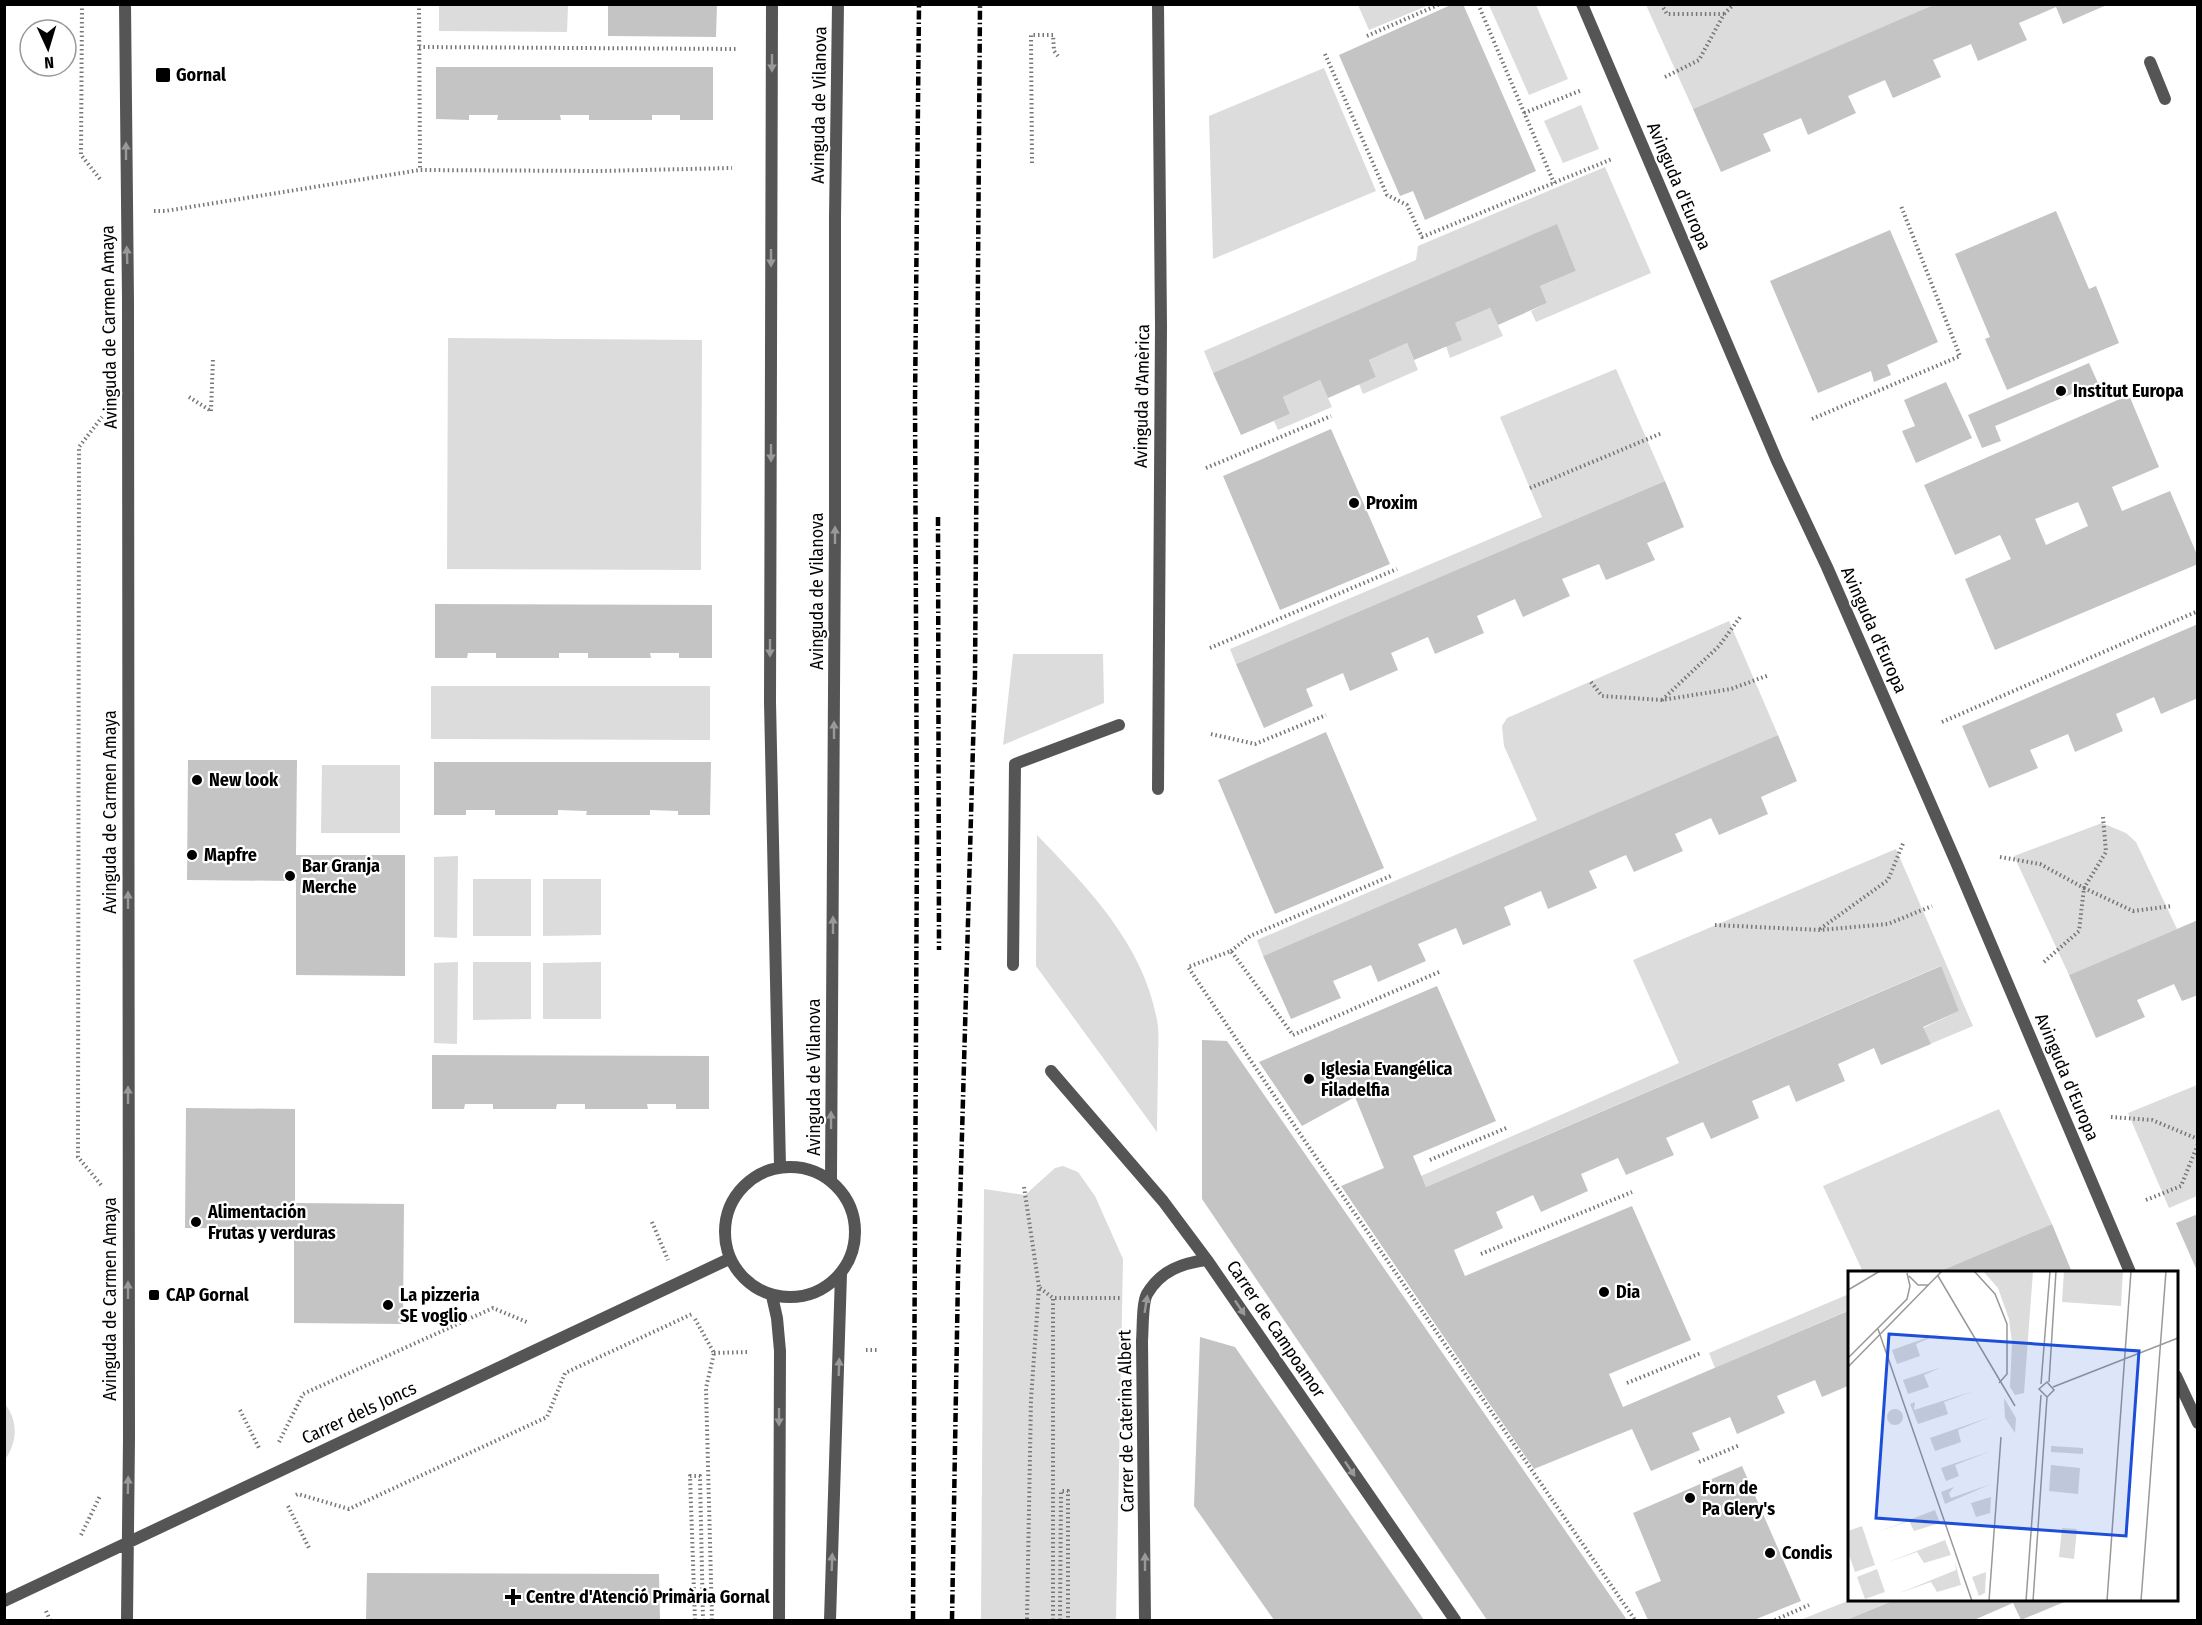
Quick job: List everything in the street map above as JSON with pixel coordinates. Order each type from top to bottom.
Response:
[{"type":"street","name":"Avinguda de Carmen Amaya","points":[[125,4],[128,300],[129,1438],[126,1544],[127,1620]]},
{"type":"street","name":"Avinguda de Vilanova","points":[[772,4],[770,702],[780,1167]]},
{"type":"street","name":"Avinguda de Vilanova","points":[[831,1179],[838,4]]},
{"type":"street","name":"Avinguda d'Amèrica","points":[[1158,4],[1161,326],[1158,789]]},
{"type":"street","name":"Avinguda d'Europa","points":[[1582,4],[1777,461],[1827,567],[1956,862],[2130,1271]]},
{"type":"street","points":[[2150,62],[2165,99]]},
{"type":"street","points":[[1013,965],[1015,764],[1119,725]]},
{"type":"street","name":"Carrer de Campoamor","points":[[1051,1071],[1163,1201],[1207,1260],[1455,1620]]},
{"type":"street","name":"Avinguda de Vilanova","points":[[729,1259],[724,1230],[729,1210],[737,1192],[756,1174],[780,1167],[813,1171],[831,1179],[852,1205],[856,1232],[850,1256],[841,1274],[830,1620]]},
{"type":"street","points":[[729,1259],[735,1271],[756,1288],[772,1296],[789,1299],[818,1292],[841,1274]]},
{"type":"street","name":"Carrer dels Joncs","points":[[4,1601],[729,1259]]},
{"type":"street","name":"Carrer de Caterina Albert","points":[[1145,1620],[1142,1341],[1147,1295],[1166,1274],[1184,1263],[1207,1260]]},
{"type":"street","points":[[772,1296],[780,1351],[778,1620]]},
{"type":"street","points":[[2178,1380],[2198,1424]]},
{"type":"path","points":[[82,4],[81,155],[102,182]]},
{"type":"path","points":[[419,4],[420,170]]},
{"type":"path","points":[[1367,36],[1440,4]]},
{"type":"path","points":[[1478,4],[1554,183]]},
{"type":"path","points":[[1661,4],[1667,14],[1724,14]]},
{"type":"path","points":[[1663,78],[1699,60],[1724,14],[1734,4]]},
{"type":"path","points":[[1032,163],[1031,35],[1053,35],[1054,51],[1058,56]]},
{"type":"path","points":[[419,47],[737,49]]},
{"type":"path","points":[[1325,54],[1387,195],[1407,205],[1422,237],[1612,159]]},
{"type":"path","points":[[1524,113],[1582,90]]},
{"type":"path","points":[[149,211],[165,211],[420,170],[600,171],[732,168]]},
{"type":"path","points":[[1812,419],[1960,356],[1901,206]]},
{"type":"path","points":[[189,397],[212,411],[213,358]]},
{"type":"path","name":"Avinguda de Carmen Amaya","points":[[104,413],[79,447],[78,1157],[107,1192]]},
{"type":"path","points":[[1206,468],[1331,416]]},
{"type":"path","points":[[1530,488],[1662,433]]},
{"type":"path","points":[[1210,648],[1397,569]]},
{"type":"path","points":[[1942,722],[2198,611]]},
{"type":"path","points":[[1662,700],[1719,646],[1741,616]]},
{"type":"path","points":[[1590,682],[1602,696],[1662,700],[1731,689],[1768,675]]},
{"type":"path","points":[[1210,734],[1254,744],[1326,715]]},
{"type":"path","points":[[2044,962],[2079,931],[2084,888],[2106,852],[2103,817]]},
{"type":"path","points":[[1820,930],[1888,880],[1904,841]]},
{"type":"path","points":[[2000,857],[2040,864],[2133,912],[2172,906]]},
{"type":"path","points":[[1394,875],[1250,936],[1231,951],[1188,967],[1300,1134],[1635,1620]]},
{"type":"path","points":[[1715,925],[1820,930],[1888,924],[1932,906]]},
{"type":"path","points":[[1231,951],[1293,1035],[1439,972]]},
{"type":"path","points":[[2111,1117],[2152,1120],[2198,1139]]},
{"type":"path","points":[[1430,1160],[1506,1128]]},
{"type":"path","points":[[2146,1200],[2181,1186],[2198,1144]]},
{"type":"path","points":[[1024,1187],[1039,1287],[1031,1399],[1027,1620]]},
{"type":"path","points":[[1481,1254],[1632,1192]]},
{"type":"path","points":[[652,1222],[668,1260]]},
{"type":"path","points":[[1039,1287],[1053,1298],[1123,1298]]},
{"type":"path","points":[[1053,1298],[1053,1620]]},
{"type":"path","name":"Carrer dels Joncs","points":[[274,1451],[303,1394],[493,1308],[532,1324]]},
{"type":"path","points":[[292,1497],[298,1494],[349,1509],[547,1417],[565,1373],[694,1317],[714,1353],[706,1388],[712,1620]]},
{"type":"path","points":[[866,1350],[879,1350]]},
{"type":"path","points":[[714,1353],[747,1352]]},
{"type":"path","points":[[1627,1383],[1701,1353]]},
{"type":"path","points":[[240,1410],[259,1448]]},
{"type":"path","points":[[1699,1462],[1740,1445]]},
{"type":"path","points":[[695,1620],[690,1476],[700,1476],[703,1620]]},
{"type":"path","points":[[102,1489],[79,1538],[127,1516]]},
{"type":"path","points":[[1060,1620],[1061,1491],[1068,1491],[1068,1620]]},
{"type":"path","points":[[288,1506],[310,1550]]},
{"type":"path","points":[[1775,1620],[1809,1605]]},
{"type":"path","points":[[36,1616],[56,1607]]},
{"type":"path","points":[[46,1611],[50,1620]]},
{"type":"shaded area","points":[[439,5],[568,5],[567,32],[439,31]]},
{"type":"shaded area","points":[[1358,5],[1429,5],[1369,30]]},
{"type":"shaded area","points":[[1489,5],[1536,5],[1568,79],[1529,95]]},
{"type":"shaded area","points":[[1646,5],[1936,5],[1693,109]]},
{"type":"shaded area","points":[[1324,68],[1376,191],[1213,259],[1209,116]]},
{"type":"shaded area","points":[[1581,105],[1599,149],[1563,163],[1544,121]]},
{"type":"shaded area","points":[[1605,167],[1651,273],[1536,322],[1531,311],[1547,303],[1540,286],[1576,271],[1557,225],[1213,373],[1204,351],[1416,260],[1418,246]]},
{"type":"shaded area","points":[[1490,308],[1503,336],[1450,358],[1446,346],[1455,323]]},
{"type":"shaded area","points":[[448,338],[702,340],[701,570],[447,569]]},
{"type":"shaded area","points":[[1407,343],[1418,370],[1363,394],[1359,384],[1376,377],[1369,360]]},
{"type":"shaded area","points":[[1616,369],[1665,481],[1236,664],[1230,649],[1542,517],[1500,417]]},
{"type":"shaded area","points":[[1320,380],[1332,407],[1278,430],[1274,421],[1290,414],[1283,397]]},
{"type":"shaded area","points":[[1729,621],[1778,735],[1263,956],[1257,940],[1537,820],[1504,746],[1502,726],[1507,718]]},
{"type":"shaded area","points":[[1013,654],[1103,654],[1104,703],[1003,745]]},
{"type":"shaded area","points":[[431,686],[710,686],[710,740],[431,739]]},
{"type":"shaded area","points":[[322,765],[400,765],[400,833],[321,833]]},
{"type":"shaded area","points":[[2102,823],[2126,833],[2136,842],[2177,929],[2069,975],[2014,856]]},
{"type":"shaded area","points":[[1037,835],[1077,877],[1113,921],[1128,945],[1152,997],[1158,1026],[1157,1132],[1036,966]]},
{"type":"shaded area","points":[[1896,849],[1973,1026],[1930,1044],[1923,1028],[1959,1011],[1940,966],[1426,1187],[1421,1176],[1679,1063],[1633,960]]},
{"type":"shaded area","points":[[458,856],[457,938],[434,937],[434,857]]},
{"type":"shaded area","points":[[473,879],[531,879],[531,936],[473,936]]},
{"type":"shaded area","points":[[543,879],[601,879],[601,935],[543,936]]},
{"type":"shaded area","points":[[458,962],[457,1044],[434,1043],[434,963]]},
{"type":"shaded area","points":[[473,962],[531,962],[531,1019],[473,1020]]},
{"type":"shaded area","points":[[601,962],[601,1019],[543,1019],[543,963]]},
{"type":"shaded area","points":[[2197,1085],[2197,1196],[2169,1208],[2128,1113]]},
{"type":"shaded area","points":[[1999,1109],[2052,1224],[1940,1271],[1863,1271],[1823,1186]]},
{"type":"shaded area","points":[[1063,1166],[1078,1172],[1095,1196],[1123,1259],[1116,1620],[981,1620],[984,1189],[1025,1195],[1055,1168]]},
{"type":"shaded area","points":[[1848,1294],[1848,1310],[1715,1368],[1709,1353]]},
{"type":"shaded area","points":[[5,1404],[13,1418],[15,1432],[12,1446],[5,1460]]},
{"type":"shaded area","points":[[1848,1601],[1893,1601],[1846,1620],[1800,1620]]},
{"type":"building","points":[[608,4],[717,4],[716,37],[608,36]]},
{"type":"building","points":[[1453,4],[1463,4],[1536,171],[1425,220],[1413,191],[1400,196],[1339,55]]},
{"type":"building","points":[[1936,4],[2109,4],[2063,24],[2056,7],[2019,23],[2027,40],[1978,61],[1971,44],[1933,60],[1941,77],[1893,98],[1885,80],[1848,96],[1856,113],[1808,135],[1801,118],[1763,134],[1771,151],[1721,172],[1693,109]]},
{"type":"building","points":[[436,67],[713,67],[713,120],[680,120],[680,115],[652,115],[652,120],[589,120],[589,115],[560,115],[561,120],[497,120],[498,115],[469,115],[469,120],[436,119]]},
{"type":"building","points":[[2056,211],[2089,289],[2096,286],[2119,343],[2007,390],[1985,339],[1990,337],[1955,254]]},
{"type":"building","points":[[1557,224],[1576,271],[1540,286],[1547,303],[1498,325],[1490,308],[1455,323],[1462,340],[1414,360],[1407,343],[1369,360],[1376,377],[1328,398],[1320,380],[1283,397],[1290,414],[1241,435],[1213,373]]},
{"type":"building","points":[[1890,230],[1938,342],[1887,365],[1891,375],[1874,382],[1871,371],[1818,393],[1770,281]]},
{"type":"building","points":[[2089,363],[2098,383],[1995,426],[2001,441],[1982,448],[1968,415]]},
{"type":"building","points":[[1946,382],[1972,438],[1916,463],[1902,431],[1915,426],[1904,400]]},
{"type":"building","points":[[2129,395],[2159,467],[2112,487],[2122,511],[2170,491],[2198,557],[2198,564],[1995,650],[1965,579],[2011,559],[2000,535],[1955,555],[1924,485]],"holes":[[[2078,502],[2088,526],[2046,545],[2035,519]]]},
{"type":"building","points":[[1331,429],[1390,564],[1280,610],[1223,476]]},
{"type":"building","points":[[1665,481],[1684,527],[1647,543],[1655,560],[1606,580],[1599,564],[1562,579],[1570,596],[1523,617],[1515,599],[1477,616],[1484,633],[1435,654],[1428,637],[1391,653],[1398,670],[1350,691],[1343,673],[1306,689],[1313,706],[1264,728],[1236,664]]},
{"type":"building","points":[[435,604],[712,605],[712,658],[679,658],[679,653],[650,653],[651,658],[588,658],[588,653],[559,653],[559,658],[496,658],[496,653],[468,653],[467,658],[435,658]]},
{"type":"building","points":[[2198,624],[2198,698],[2161,714],[2154,697],[2116,714],[2123,731],[2075,752],[2068,734],[2030,750],[2038,768],[1989,788],[1962,726]]},
{"type":"building","points":[[1326,732],[1384,868],[1275,914],[1218,780]]},
{"type":"building","points":[[1778,735],[1797,781],[1761,797],[1768,814],[1719,835],[1711,818],[1675,834],[1683,851],[1634,872],[1626,855],[1589,871],[1597,888],[1548,909],[1541,891],[1504,907],[1511,925],[1463,945],[1456,928],[1418,944],[1426,961],[1378,982],[1371,965],[1333,981],[1341,998],[1291,1019],[1263,956]]},
{"type":"building","points":[[188,760],[297,760],[296,855],[405,855],[405,976],[296,975],[296,881],[187,880]]},
{"type":"building","points":[[434,762],[711,762],[710,815],[678,815],[678,811],[650,810],[650,815],[586,815],[587,811],[558,810],[558,815],[495,815],[495,810],[466,810],[466,815],[434,815]]},
{"type":"building","points":[[2198,920],[2198,995],[2182,1001],[2174,984],[2137,1000],[2145,1017],[2096,1038],[2069,975]]},
{"type":"building","points":[[1941,966],[1959,1011],[1923,1027],[1931,1044],[1881,1065],[1874,1048],[1838,1064],[1845,1081],[1796,1102],[1789,1085],[1752,1101],[1759,1118],[1711,1139],[1703,1122],[1666,1138],[1674,1155],[1626,1175],[1618,1158],[1581,1174],[1588,1191],[1541,1212],[1533,1195],[1496,1212],[1503,1228],[1454,1250],[1465,1276],[1632,1206],[1691,1340],[1609,1374],[1623,1407],[1848,1311],[1848,1386],[1822,1397],[1815,1380],[1777,1396],[1785,1413],[1737,1434],[1730,1417],[1692,1433],[1700,1450],[1651,1471],[1632,1429],[1534,1469],[1341,1186],[1384,1168],[1355,1097],[1302,1126],[1259,1062],[1437,986],[1496,1121],[1413,1156],[1426,1187]]},
{"type":"building","points":[[1202,1040],[1227,1041],[1627,1620],[1487,1620],[1202,1199]]},
{"type":"building","points":[[432,1055],[709,1056],[709,1109],[676,1109],[676,1104],[647,1104],[648,1109],[585,1109],[585,1104],[557,1104],[556,1109],[493,1109],[493,1104],[465,1104],[464,1109],[432,1109]]},
{"type":"building","points":[[186,1108],[295,1109],[295,1203],[404,1204],[403,1324],[294,1323],[294,1229],[185,1228]]},
{"type":"building","points":[[2198,1214],[2198,1273],[2176,1223]]},
{"type":"building","points":[[2052,1224],[2071,1270],[2068,1271],[1940,1271]]},
{"type":"building","points":[[1200,1337],[1235,1347],[1424,1620],[1274,1620],[1194,1506]]},
{"type":"building","points":[[1742,1466],[1801,1601],[1754,1620],[1648,1620],[1635,1592],[1661,1581],[1633,1513]]},
{"type":"building","name":"Centre d'Atenció Primària Gornal","points":[[367,1573],[659,1574],[660,1620],[366,1620]]},
{"type":"building","points":[[1893,1601],[2067,1601],[2021,1620],[2013,1603],[1974,1620],[1846,1620]]},
{"type":"railway","points":[[913,1620],[917,833],[915,402],[919,4]]},
{"type":"railway","points":[[952,1620],[958,1276],[975,675],[980,4]]},
{"type":"railway","points":[[938,517],[939,950]]},
{"type":"place","name":"Gornal","points":[[163,75]]},
{"type":"place","name":"Institut Europa","points":[[2061,391]]},
{"type":"place","name":"Proxim","points":[[1354,503]]},
{"type":"place","name":"New look","points":[[197,780]]},
{"type":"place","name":"Mapfre","points":[[192,855]]},
{"type":"place","name":"Bar Granja Merche","points":[[290,876]]},
{"type":"place","name":"Iglesia Evangélica Filadelfia","points":[[1309,1079]]},
{"type":"place","name":"Alimentación Frutas y verduras","points":[[196,1222]]},
{"type":"place","name":"Dia","points":[[1604,1292]]},
{"type":"place","name":"CAP Gornal","points":[[154,1295]]},
{"type":"place","name":"La pizzeria SE voglio","points":[[388,1305]]},
{"type":"place","name":"Forn de Pa Glery's","points":[[1690,1498]]},
{"type":"place","name":"Condis","points":[[1770,1553]]},
{"type":"place","name":"Centre d'Atenció Primària Gornal","points":[[513,1597]]}]
